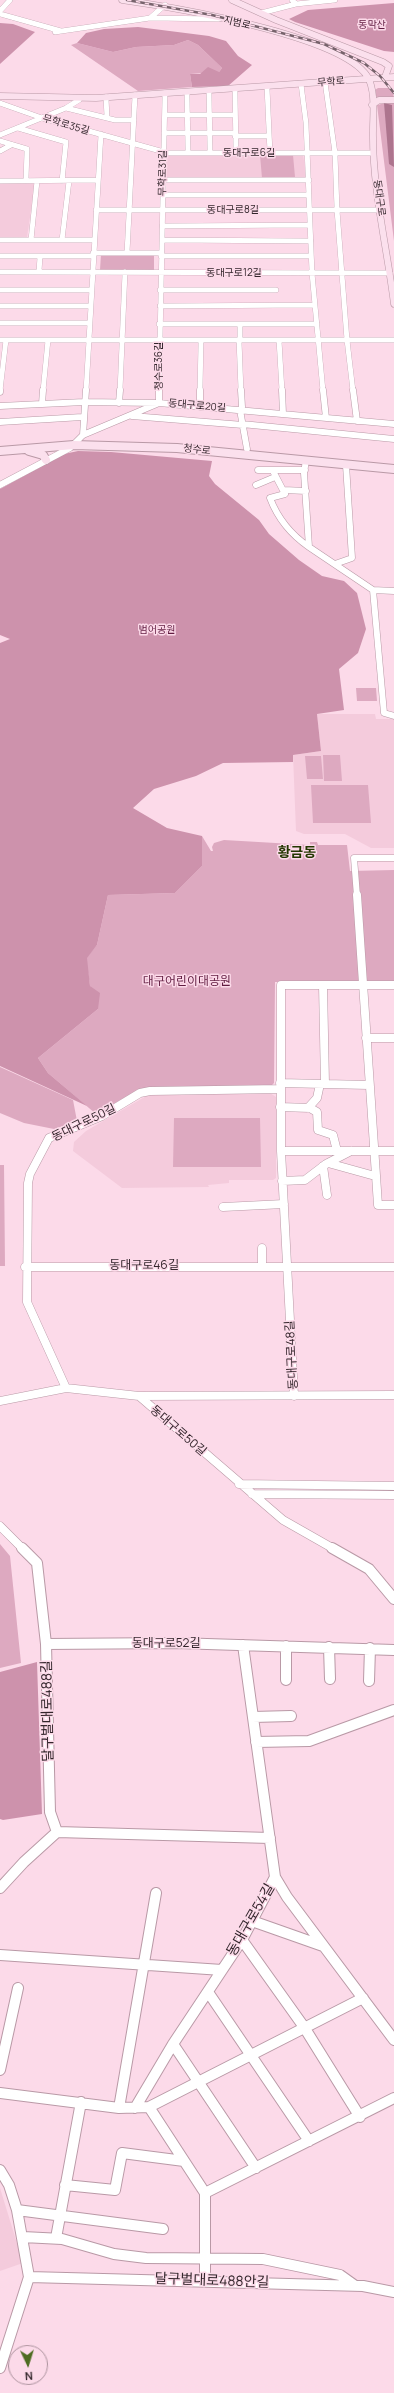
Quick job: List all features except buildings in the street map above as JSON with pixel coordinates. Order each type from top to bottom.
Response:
[{"type":"main road","name":"지범로","points":[[122,0],[167,3],[221,19],[283,34],[329,51],[359,66],[368,78]]},
{"type":"main road","points":[[148,0],[167,3],[309,36],[316,38],[329,51]]},
{"type":"main road","name":"지범로","points":[[232,0],[261,13],[361,52],[389,66],[385,76],[345,59]]},
{"type":"main road","points":[[348,47],[394,62]]},
{"type":"main road","points":[[345,59],[356,57],[361,52]]},
{"type":"main road","points":[[341,81],[356,76],[360,71],[359,66]]},
{"type":"main road","points":[[332,82],[365,89],[372,86],[385,76],[394,81]]},
{"type":"main road","name":"무학로","points":[[0,96],[79,100],[267,87],[394,76]]},
{"type":"main road","name":"동대구로","points":[[368,78],[365,89],[372,105],[373,152],[394,304]]},
{"type":"main road","name":"무학로","points":[[0,96],[96,98]]},
{"type":"main road","points":[[372,105],[379,100],[394,100]]},
{"type":"main road","name":"청수로","points":[[0,445],[78,440],[178,442],[393,466]]},
{"type":"main road","name":"청수로","points":[[0,452],[78,440],[306,460],[378,468],[393,466]]},
{"type":"main road","points":[[9,450],[35,452],[43,455],[46,460]]},
{"type":"street","points":[[10,0],[0,12],[62,31]]},
{"type":"street","points":[[292,0],[296,4]]},
{"type":"street","points":[[261,13],[296,4],[335,0]]},
{"type":"street","points":[[150,18],[167,3]]},
{"type":"street","points":[[56,32],[150,18],[221,19]]},
{"type":"street","points":[[325,82],[335,152],[337,210],[347,340],[357,421]]},
{"type":"street","points":[[301,84],[309,180],[312,273],[326,418]]},
{"type":"street","points":[[267,87],[270,153]]},
{"type":"street","points":[[235,89],[236,153]]},
{"type":"street","points":[[209,90],[211,133],[210,153]]},
{"type":"street","points":[[187,92],[188,153]]},
{"type":"street","name":"무학로31길","points":[[161,272],[165,93]]},
{"type":"street","points":[[127,253],[134,96]]},
{"type":"street","points":[[106,97],[107,118]]},
{"type":"street","points":[[0,135],[66,108],[79,100]]},
{"type":"street","name":"무학로35길","points":[[0,102],[42,118],[101,134],[84,402],[78,440]]},
{"type":"street","points":[[66,108],[107,118],[134,120]]},
{"type":"street","points":[[165,115],[235,115]]},
{"type":"street","points":[[18,128],[66,142],[62,181]]},
{"type":"street","points":[[164,133],[211,133],[269,136]]},
{"type":"street","name":"동대구로6길","points":[[101,134],[164,152],[373,152]]},
{"type":"street","points":[[0,141],[27,150],[26,181]]},
{"type":"street","points":[[0,151],[11,145]]},
{"type":"street","points":[[0,181],[98,180]]},
{"type":"street","points":[[163,180],[309,180]]},
{"type":"street","points":[[232,180],[232,195]]},
{"type":"street","points":[[30,240],[37,181]]},
{"type":"street","points":[[62,240],[69,181]]},
{"type":"street","points":[[163,195],[309,195]]},
{"type":"street","name":"동대구로8길","points":[[96,210],[381,210]]},
{"type":"street","points":[[162,226],[310,225]]},
{"type":"street","points":[[0,240],[94,240]]},
{"type":"street","points":[[162,240],[310,241]]},
{"type":"street","points":[[0,256],[127,253],[311,256]]},
{"type":"street","points":[[40,256],[40,272]]},
{"type":"street","name":"동대구로12길","points":[[0,272],[390,273]]},
{"type":"street","points":[[119,403],[125,272]]},
{"type":"street","name":"청수로36길","points":[[0,485],[46,460],[78,440],[129,415],[159,403],[159,324],[161,272]]},
{"type":"street","points":[[0,290],[91,290]]},
{"type":"street","points":[[160,290],[276,290]]},
{"type":"street","points":[[160,306],[315,305]]},
{"type":"street","points":[[0,306],[90,306]]},
{"type":"street","points":[[0,323],[88,323]]},
{"type":"street","points":[[159,324],[317,324]]},
{"type":"street","points":[[240,324],[242,408],[240,410],[247,449]]},
{"type":"street","points":[[0,392],[3,340],[394,340]]},
{"type":"street","points":[[42,404],[48,340]]},
{"type":"street","points":[[200,407],[201,340]]},
{"type":"street","points":[[279,340],[283,414]]},
{"type":"street","name":"동대구로20길","points":[[0,406],[84,402],[159,403],[394,424]]},
{"type":"street","points":[[129,415],[242,424],[394,439]]},
{"type":"street","points":[[0,422],[82,417]]},
{"type":"street","points":[[306,460],[305,470],[309,547]]},
{"type":"street","points":[[335,564],[352,558],[346,465]]},
{"type":"street","points":[[258,470],[305,470]]},
{"type":"street","points":[[273,471],[285,494],[270,498],[277,516],[293,537],[373,590],[394,591]]},
{"type":"street","points":[[256,485],[263,483],[266,479],[275,477]]},
{"type":"street","points":[[284,490],[306,491]]},
{"type":"street","points":[[373,590],[384,713],[394,716]]},
{"type":"street","points":[[394,858],[354,858],[373,1151],[378,1205],[394,1205]]},
{"type":"street","name":"동대구로48길","points":[[322,985],[281,985],[281,1151],[294,1396],[394,1395]]},
{"type":"street","points":[[308,1108],[317,1098],[322,1084],[322,985],[394,985]]},
{"type":"street","points":[[366,1038],[394,1038]]},
{"type":"street","name":"동대구로50길","points":[[66,1388],[27,1302],[26,1267],[28,1183],[30,1174],[49,1138],[80,1127],[140,1093],[150,1091],[322,1084],[369,1085]]},
{"type":"street","points":[[280,1107],[308,1108],[317,1112],[318,1130],[333,1135],[337,1151]]},
{"type":"street","points":[[281,1151],[394,1151]]},
{"type":"street","points":[[282,1180],[305,1180],[326,1164],[352,1151]]},
{"type":"street","points":[[326,1164],[375,1176]]},
{"type":"street","points":[[326,1164],[327,1195]]},
{"type":"street","points":[[223,1207],[284,1204]]},
{"type":"street","points":[[262,1248],[262,1266]]},
{"type":"street","name":"동대구로46길","points":[[26,1267],[287,1265],[394,1267]]},
{"type":"street","name":"동대구로50길","points":[[0,1401],[66,1388],[139,1396],[238,1483]]},
{"type":"street","points":[[139,1396],[294,1396]]},
{"type":"street","points":[[238,1483],[394,1486]]},
{"type":"street","points":[[238,1483],[283,1520],[369,1569],[394,1599]]},
{"type":"street","points":[[273,1484],[269,1487],[270,1491],[275,1494]]},
{"type":"street","points":[[252,1494],[394,1495]]},
{"type":"street","name":"달구벌대로488길","points":[[0,1526],[37,1563],[46,1644],[50,1812],[57,1832]]},
{"type":"street","name":"동대구로52길","points":[[46,1644],[243,1645],[370,1648],[394,1650]]},
{"type":"street","name":"동대구로54길","points":[[0,1955],[83,1959],[142,1966],[222,1970],[242,1940],[275,1877],[243,1645]]},
{"type":"street","points":[[286,1646],[286,1680]]},
{"type":"street","points":[[329,1647],[330,1679]]},
{"type":"street","points":[[370,1648],[370,1681]]},
{"type":"street","points":[[256,1742],[309,1741],[394,1710]]},
{"type":"street","points":[[253,1717],[291,1716]]},
{"type":"street","points":[[0,1888],[57,1832],[270,1838]]},
{"type":"street","points":[[275,1877],[323,1946],[394,2040]]},
{"type":"street","points":[[119,2108],[142,1966],[156,1893]]},
{"type":"street","points":[[252,1921],[323,1946]]},
{"type":"street","points":[[242,1940],[304,2027],[360,2117]]},
{"type":"street","points":[[135,2108],[173,2044],[222,1970]]},
{"type":"street","points":[[0,2070],[18,1988]]},
{"type":"street","points":[[208,1992],[310,2142]]},
{"type":"street","points":[[0,2093],[81,2102],[119,2108],[149,2108],[199,2080],[363,1998]]},
{"type":"street","points":[[173,2044],[199,2080],[256,2168]]},
{"type":"street","points":[[205,2193],[360,2117],[394,2098]]},
{"type":"street","points":[[56,2238],[81,2102]]},
{"type":"street","points":[[149,2108],[205,2193],[205,2281]]},
{"type":"street","points":[[65,2185],[115,2190],[122,2153],[184,2161]]},
{"type":"street","points":[[0,2170],[9,2184],[17,2210],[29,2276],[3,2346],[0,2368]]},
{"type":"street","points":[[17,2210],[163,2229]]},
{"type":"street","points":[[23,2237],[56,2238],[114,2254],[146,2258],[263,2258],[340,2275],[354,2286]]},
{"type":"street","name":"달구벌대로488안길","points":[[29,2276],[354,2286],[394,2292]]},
{"type":"shaded area","points":[[167,155],[303,155],[307,178],[166,178]]},
{"type":"shaded area","points":[[0,182],[35,184],[27,237],[0,239]]},
{"type":"shaded area","points":[[317,714],[375,714],[376,719],[394,719],[394,848],[371,848],[345,834],[304,834],[296,831],[293,755],[321,751]]},
{"type":"shaded area","points":[[270,1093],[276,1097],[276,1178],[273,1180],[229,1180],[229,1183],[208,1185],[209,1187],[122,1188],[73,1151],[74,1142],[86,1131],[148,1095]]},
{"type":"shaded area","points":[[0,2188],[23,2263],[0,2271]]},
{"type":"green space","name":"동막산","points":[[394,3],[394,52],[384,51],[289,19],[308,10]]},
{"type":"green space","points":[[0,23],[13,24],[35,32],[0,64]]},
{"type":"green space","points":[[138,27],[209,36],[226,41],[238,56],[252,65],[228,86],[192,87],[190,74],[200,74],[208,67],[219,72],[222,68],[198,45],[188,40],[174,45],[136,47],[113,52],[77,43],[86,33],[104,29]]},
{"type":"green space","points":[[188,40],[198,45],[222,68],[219,72],[190,74],[192,87],[138,91],[71,45],[77,43],[113,52],[136,47],[174,45]]},
{"type":"green space","points":[[378,88],[392,88],[394,98],[377,100],[375,90]]},
{"type":"green space","points":[[394,101],[394,241],[377,105]]},
{"type":"green space","points":[[260,155],[293,155],[295,177],[262,178]]},
{"type":"green space","points":[[101,254],[154,254],[154,270],[100,270]]},
{"type":"green space","name":"범어공원","points":[[78,451],[111,452],[212,461],[209,476],[215,484],[259,520],[269,534],[299,560],[322,576],[344,581],[357,593],[366,629],[358,653],[339,669],[344,710],[317,714],[321,751],[293,755],[293,762],[223,763],[196,776],[154,789],[133,808],[167,828],[202,836],[202,866],[175,893],[108,895],[97,945],[87,958],[90,986],[100,993],[98,1009],[38,1058],[48,1073],[87,1106],[0,1066],[0,643],[10,639],[0,635],[0,489],[64,454]]},
{"type":"green space","points":[[356,688],[376,688],[377,701],[357,701]]},
{"type":"green space","points":[[323,755],[340,755],[342,781],[324,781]]},
{"type":"green space","points":[[305,756],[321,756],[323,779],[307,779]]},
{"type":"green space","points":[[311,785],[368,785],[371,823],[313,823]]},
{"type":"green space","name":"대구어린이대공원","points":[[202,836],[211,851],[213,851],[212,847],[214,843],[224,840],[310,845],[310,842],[317,842],[318,845],[347,845],[350,871],[394,870],[394,982],[275,982],[274,1083],[270,1087],[151,1087],[138,1090],[96,1114],[48,1073],[38,1058],[98,1009],[90,986],[86,958],[97,945],[108,895],[175,893],[202,866]]},
{"type":"green space","points":[[0,1067],[73,1100],[77,1121],[54,1129],[24,1123],[0,1113]]},
{"type":"green space","points":[[174,1118],[260,1118],[261,1167],[173,1167]]},
{"type":"green space","points":[[0,1165],[4,1165],[5,1266],[0,1266]]},
{"type":"green space","points":[[0,1544],[10,1556],[21,1663],[0,1668]]},
{"type":"green space","points":[[37,1662],[42,1814],[3,1820],[0,1819],[0,1672]]},
{"type":"waterway","points":[[387,105],[394,164]]},
{"type":"railway","points":[[127,0],[212,15],[324,44],[364,63],[380,76],[394,93]]},
{"type":"district","name":"황금동","points":[[297,853]]}]
